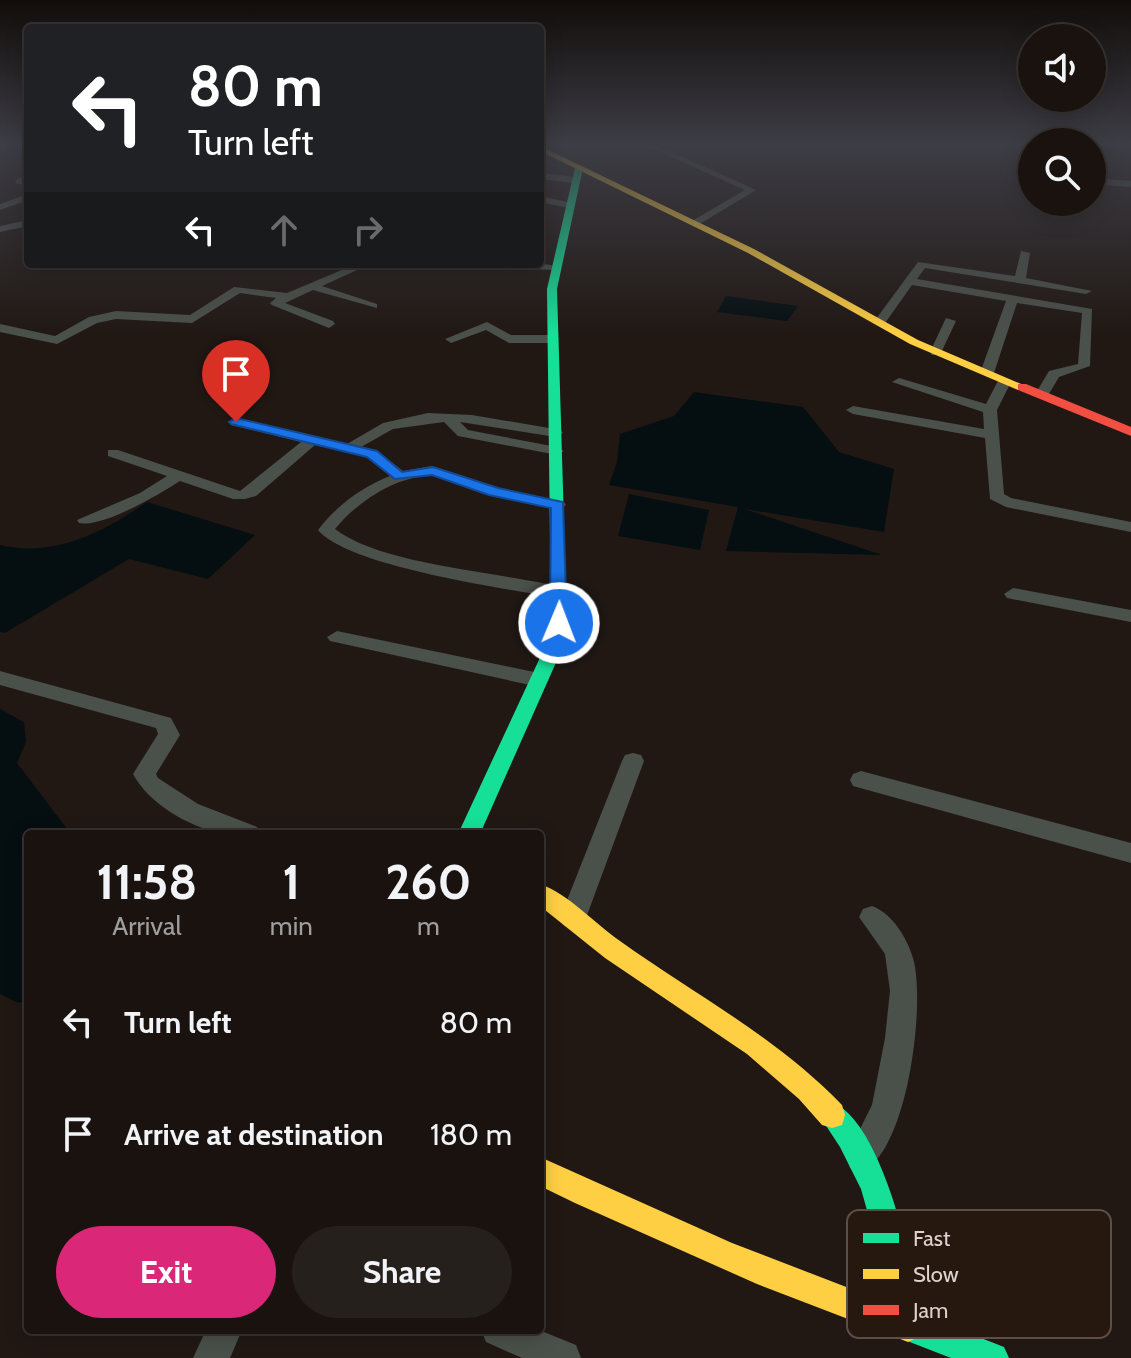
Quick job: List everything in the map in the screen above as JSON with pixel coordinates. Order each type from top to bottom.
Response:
[{"type":"street","points":[[471,830],[556,637],[559,592],[553,339],[555,267],[568,208]]},
{"type":"street","points":[[662,208],[751,251],[936,352],[1131,432]]},
{"type":"street","points":[[695,223],[720,208]]},
{"type":"street","points":[[0,229],[24,224]]},
{"type":"street","points":[[946,267],[953,252]]},
{"type":"street","points":[[1020,279],[1025,253]]},
{"type":"street","points":[[879,323],[921,264],[1086,291]]},
{"type":"street","points":[[544,267],[555,267]]},
{"type":"street","points":[[329,324],[276,303],[356,268]]},
{"type":"street","points":[[909,281],[1082,309],[1090,314],[1084,366],[1054,374],[1041,396]]},
{"type":"street","points":[[313,287],[373,306]]},
{"type":"street","points":[[0,328],[59,339],[93,320],[116,315],[192,319],[241,289],[288,297]]},
{"type":"street","points":[[1013,298],[990,410],[996,464],[994,493],[1000,500],[1131,527]]},
{"type":"street","points":[[936,352],[950,321]]},
{"type":"street","points":[[451,339],[487,326],[509,339],[553,339]]},
{"type":"street","points":[[899,382],[990,410]]},
{"type":"street","points":[[853,410],[991,435]]},
{"type":"street","points":[[350,448],[394,424],[449,419],[463,433],[556,442]]},
{"type":"street","points":[[236,422],[379,457],[400,476]]},
{"type":"street","points":[[113,453],[226,493],[244,495],[313,439]]},
{"type":"street","points":[[558,505],[494,492],[433,471],[400,476],[344,511],[328,526],[328,535],[382,555],[496,582],[559,592]]},
{"type":"street","points":[[85,520],[146,496],[178,476]]},
{"type":"street","points":[[1013,594],[1131,616]]},
{"type":"street","points":[[337,637],[539,680]]},
{"type":"street","points":[[0,678],[164,723],[169,735],[144,774],[150,786],[181,805],[240,830]]},
{"type":"street","points":[[573,918],[633,761]]},
{"type":"street","points":[[861,780],[1131,853]]},
{"type":"street","points":[[544,897],[612,949],[722,1017],[774,1058],[821,1102],[861,1157],[879,1210]]},
{"type":"street","points":[[861,1157],[882,1122],[889,1098],[904,991],[900,958],[891,939],[872,917]]},
{"type":"street","points":[[544,1173],[672,1234],[847,1305]]},
{"type":"street","points":[[211,1358],[223,1334]]},
{"type":"street","points":[[507,1334],[563,1358]]},
{"type":"street","points":[[940,1338],[993,1358]]},
{"type":"shaded area","points":[[726,296],[798,306],[787,321],[717,312]]},
{"type":"shaded area","points":[[694,392],[803,407],[839,452],[894,469],[884,532],[745,509],[882,555],[726,551],[738,507],[609,485],[617,462],[620,434],[674,416]]},
{"type":"shaded area","points":[[629,494],[709,510],[700,550],[618,536]]},
{"type":"shaded area","points":[[147,502],[255,535],[208,579],[129,559],[5,633],[0,632],[0,545],[40,548],[78,540]]},
{"type":"shaded area","points":[[0,709],[24,722],[26,742],[17,763],[68,830],[24,830],[24,1001],[19,1003],[0,994]]},
{"type":"traffic: fast","points":[[471,830],[553,649],[559,623],[552,289],[570,208]]},
{"type":"traffic: fast","points":[[832,1115],[863,1162],[882,1210]]},
{"type":"traffic: fast","points":[[940,1338],[993,1358]]},
{"type":"traffic: slow","points":[[664,208],[751,251],[914,342],[1022,387]]},
{"type":"traffic: slow","points":[[544,897],[613,950],[756,1045],[832,1115]]},
{"type":"traffic: slow","points":[[544,1173],[722,1254],[847,1303]]},
{"type":"traffic: jam","points":[[1022,387],[1131,432]]},
{"type":"route","points":[[236,422],[372,454],[400,476],[433,471],[494,492],[558,505],[559,623]]}]
